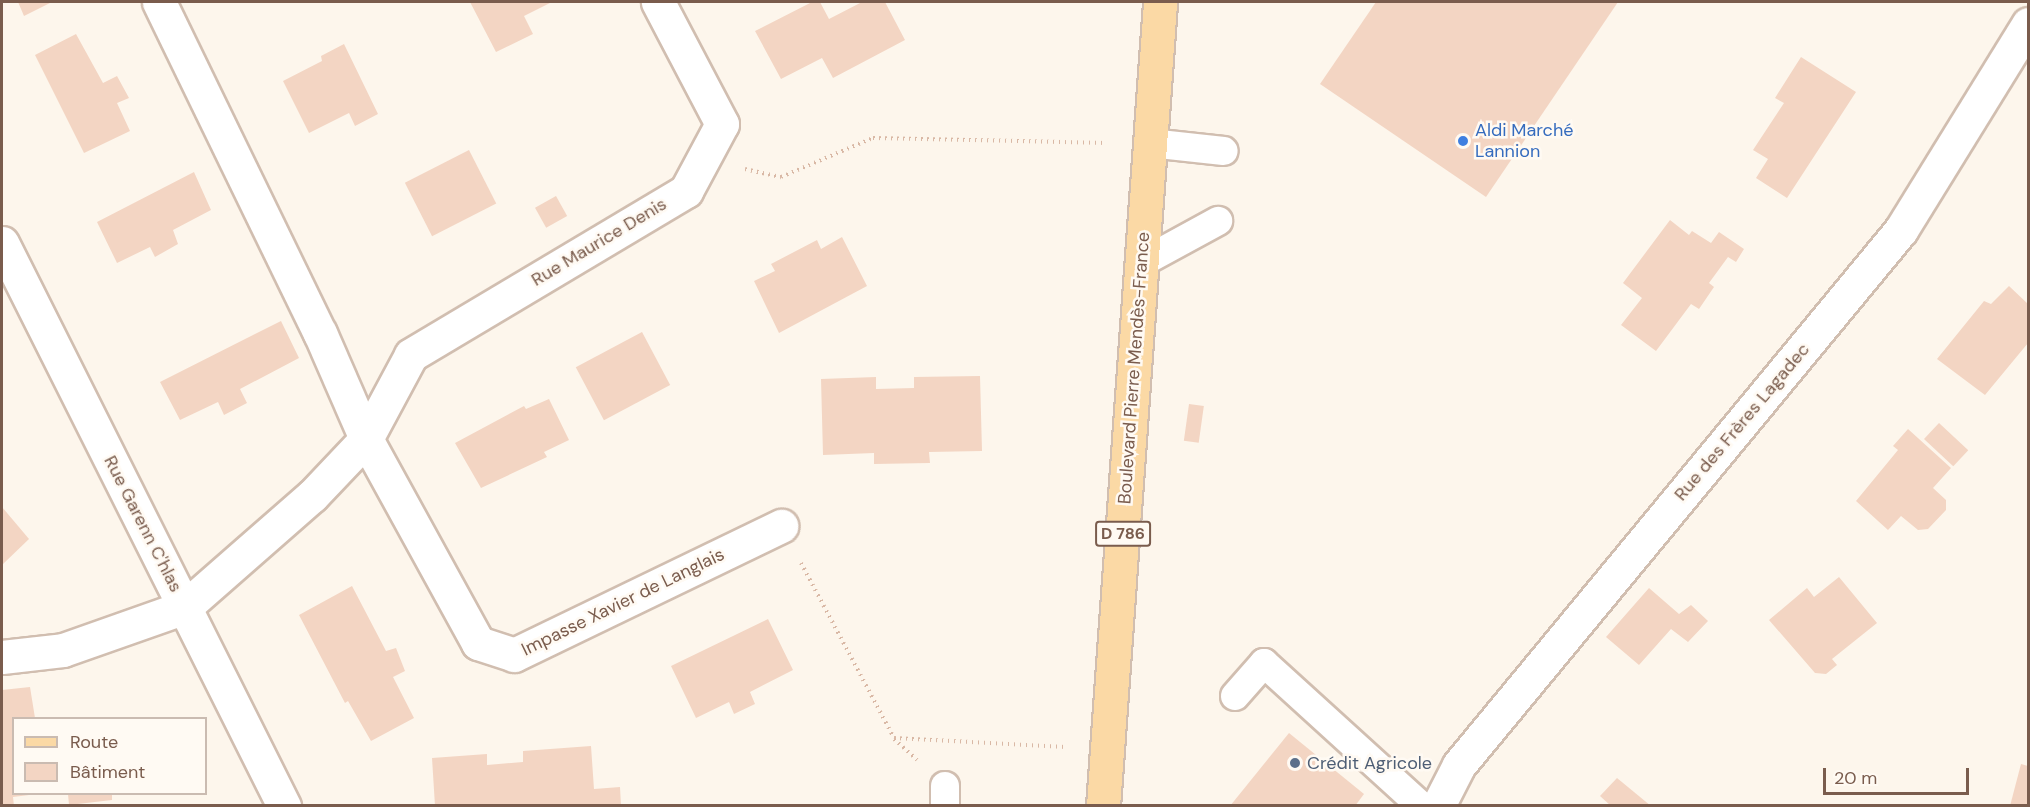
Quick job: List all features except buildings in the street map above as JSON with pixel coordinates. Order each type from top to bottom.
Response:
[{"type":"main road","name":"Boulevard Pierre Mendès-France","points":[[1103,806],[1160,2]]},
{"type":"street","points":[[159,2],[320,333],[366,439]]},
{"type":"street","name":"Rue Maurice Denis","points":[[185,607],[312,496],[366,439],[411,355],[686,190],[722,124],[658,2]]},
{"type":"street","name":"Rue des Frères Lagadec","points":[[1438,806],[1459,765],[1901,230],[2028,24]]},
{"type":"street","name":"Rue Garenn C'hlas","points":[[2,243],[284,806]]},
{"type":"street","name":"Impasse Xavier de Langlais","points":[[366,439],[478,643],[514,655],[781,526]]},
{"type":"street","points":[[2,657],[63,650],[185,607]]},
{"type":"lane","points":[[1150,143],[1224,150]]},
{"type":"lane","points":[[1141,263],[1218,221]]},
{"type":"lane","points":[[1235,696],[1264,663],[1421,806]]},
{"type":"path","points":[[703,160],[781,177],[873,138],[1150,143]]},
{"type":"path","points":[[781,526],[894,738],[1108,748]]},
{"type":"place","name":"Aldi Marché Lannion","points":[[1463,141]]},
{"type":"place","name":"Crédit Agricole","points":[[1295,763]]}]
